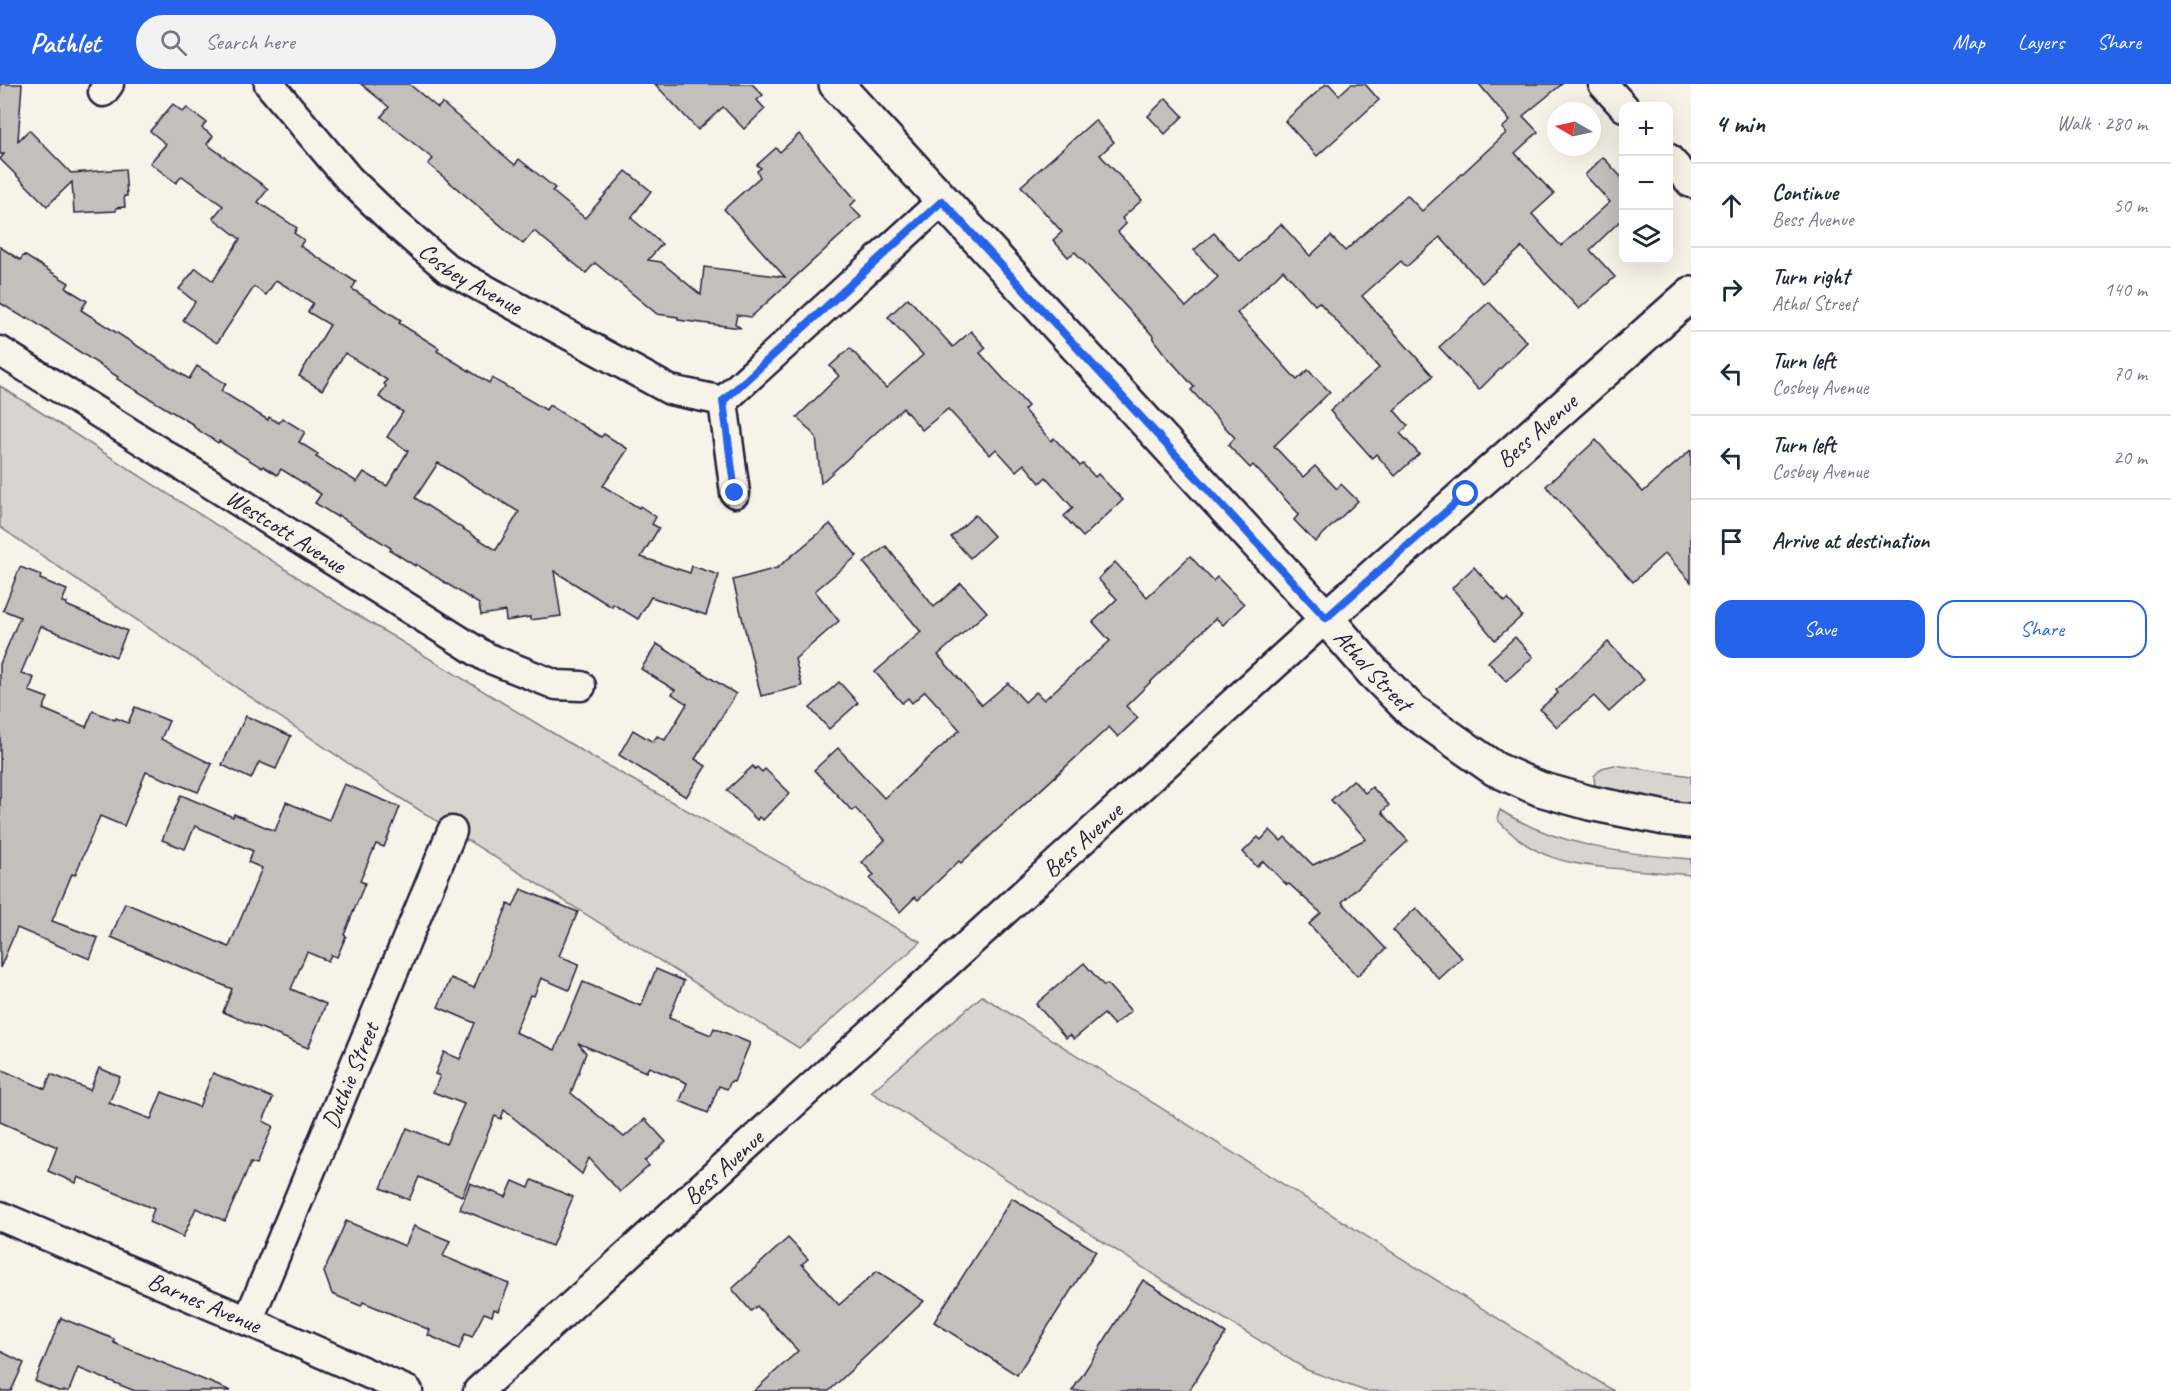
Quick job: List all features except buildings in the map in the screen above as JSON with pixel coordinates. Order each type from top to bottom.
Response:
[{"type":"street","name":"Cosbey Avenue","points":[[269,84],[349,179],[395,223],[448,268],[670,390],[723,401]]},
{"type":"street","name":"Athol Street","points":[[836,84],[1372,671],[1411,710],[1495,769],[1540,789],[1590,803],[1691,821]]},
{"type":"street","points":[[1603,84],[1619,102]]},
{"type":"street","points":[[1673,163],[1691,183]]},
{"type":"street","points":[[735,493],[723,401],[942,201]]},
{"type":"street","name":"Bess Avenue","points":[[478,1391],[1326,618],[1691,294]]},
{"type":"street","name":"Westcott Avenue","points":[[0,351],[486,657],[556,685],[581,686]]},
{"type":"street","name":"Duthie Street","points":[[248,1321],[452,831]]},
{"type":"street","name":"Barnes Avenue","points":[[0,1216],[408,1391]]},
{"type":"shaded area","points":[[0,386],[344,607],[594,758],[921,942],[799,1048],[389,791],[0,527]]},
{"type":"shaded area","points":[[1614,765],[1691,776],[1691,809],[1595,788],[1594,776],[1602,768]]},
{"type":"shaded area","points":[[1500,810],[1544,832],[1568,840],[1617,851],[1691,859],[1691,875],[1586,865],[1554,858],[1525,844],[1511,833],[1497,819]]},
{"type":"shaded area","points":[[982,996],[1614,1391],[1365,1391],[1307,1370],[1170,1285],[871,1092]]},
{"type":"route","points":[[735,493],[723,401],[942,201],[1326,618],[1466,494]]}]
